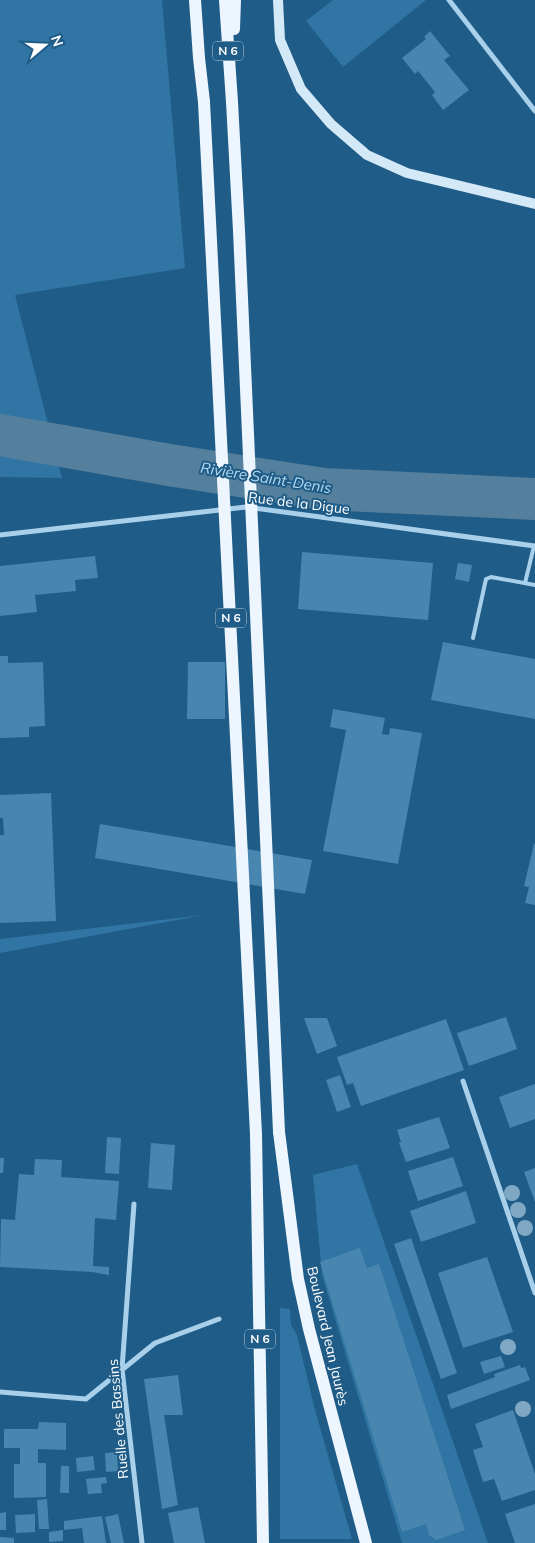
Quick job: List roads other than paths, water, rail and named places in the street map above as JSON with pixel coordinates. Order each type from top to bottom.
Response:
[{"type":"main road","points":[[195,0],[204,102]]},
{"type":"main road","name":"N 6","points":[[202,0],[204,102],[256,1134],[264,1543]]},
{"type":"main road","name":"N 6","points":[[225,0],[232,102]]},
{"type":"main road","points":[[232,102],[235,0]]},
{"type":"main road","points":[[278,0],[280,40],[301,89],[331,124],[367,154],[407,173],[535,204]]},
{"type":"main road","name":"Boulevard Jean Jaurès","points":[[232,102],[280,1132],[298,1279],[309,1329],[366,1543]]},
{"type":"street","points":[[449,0],[535,112]]},
{"type":"street","name":"Rue de la Digue","points":[[0,535],[246,507],[534,546]]},
{"type":"street","points":[[463,1081],[535,1293]]},
{"type":"street","name":"Ruelle des Bassins","points":[[134,1204],[122,1369],[142,1543]]},
{"type":"street","points":[[0,1392],[86,1398],[155,1343],[219,1319]]},
{"type":"lane","points":[[525,583],[534,546]]},
{"type":"lane","points":[[474,638],[486,579],[491,577],[535,585]]},
{"type":"waterway","name":"Rivière Saint-Denis","points":[[0,435],[169,465],[324,489],[535,499]]}]
